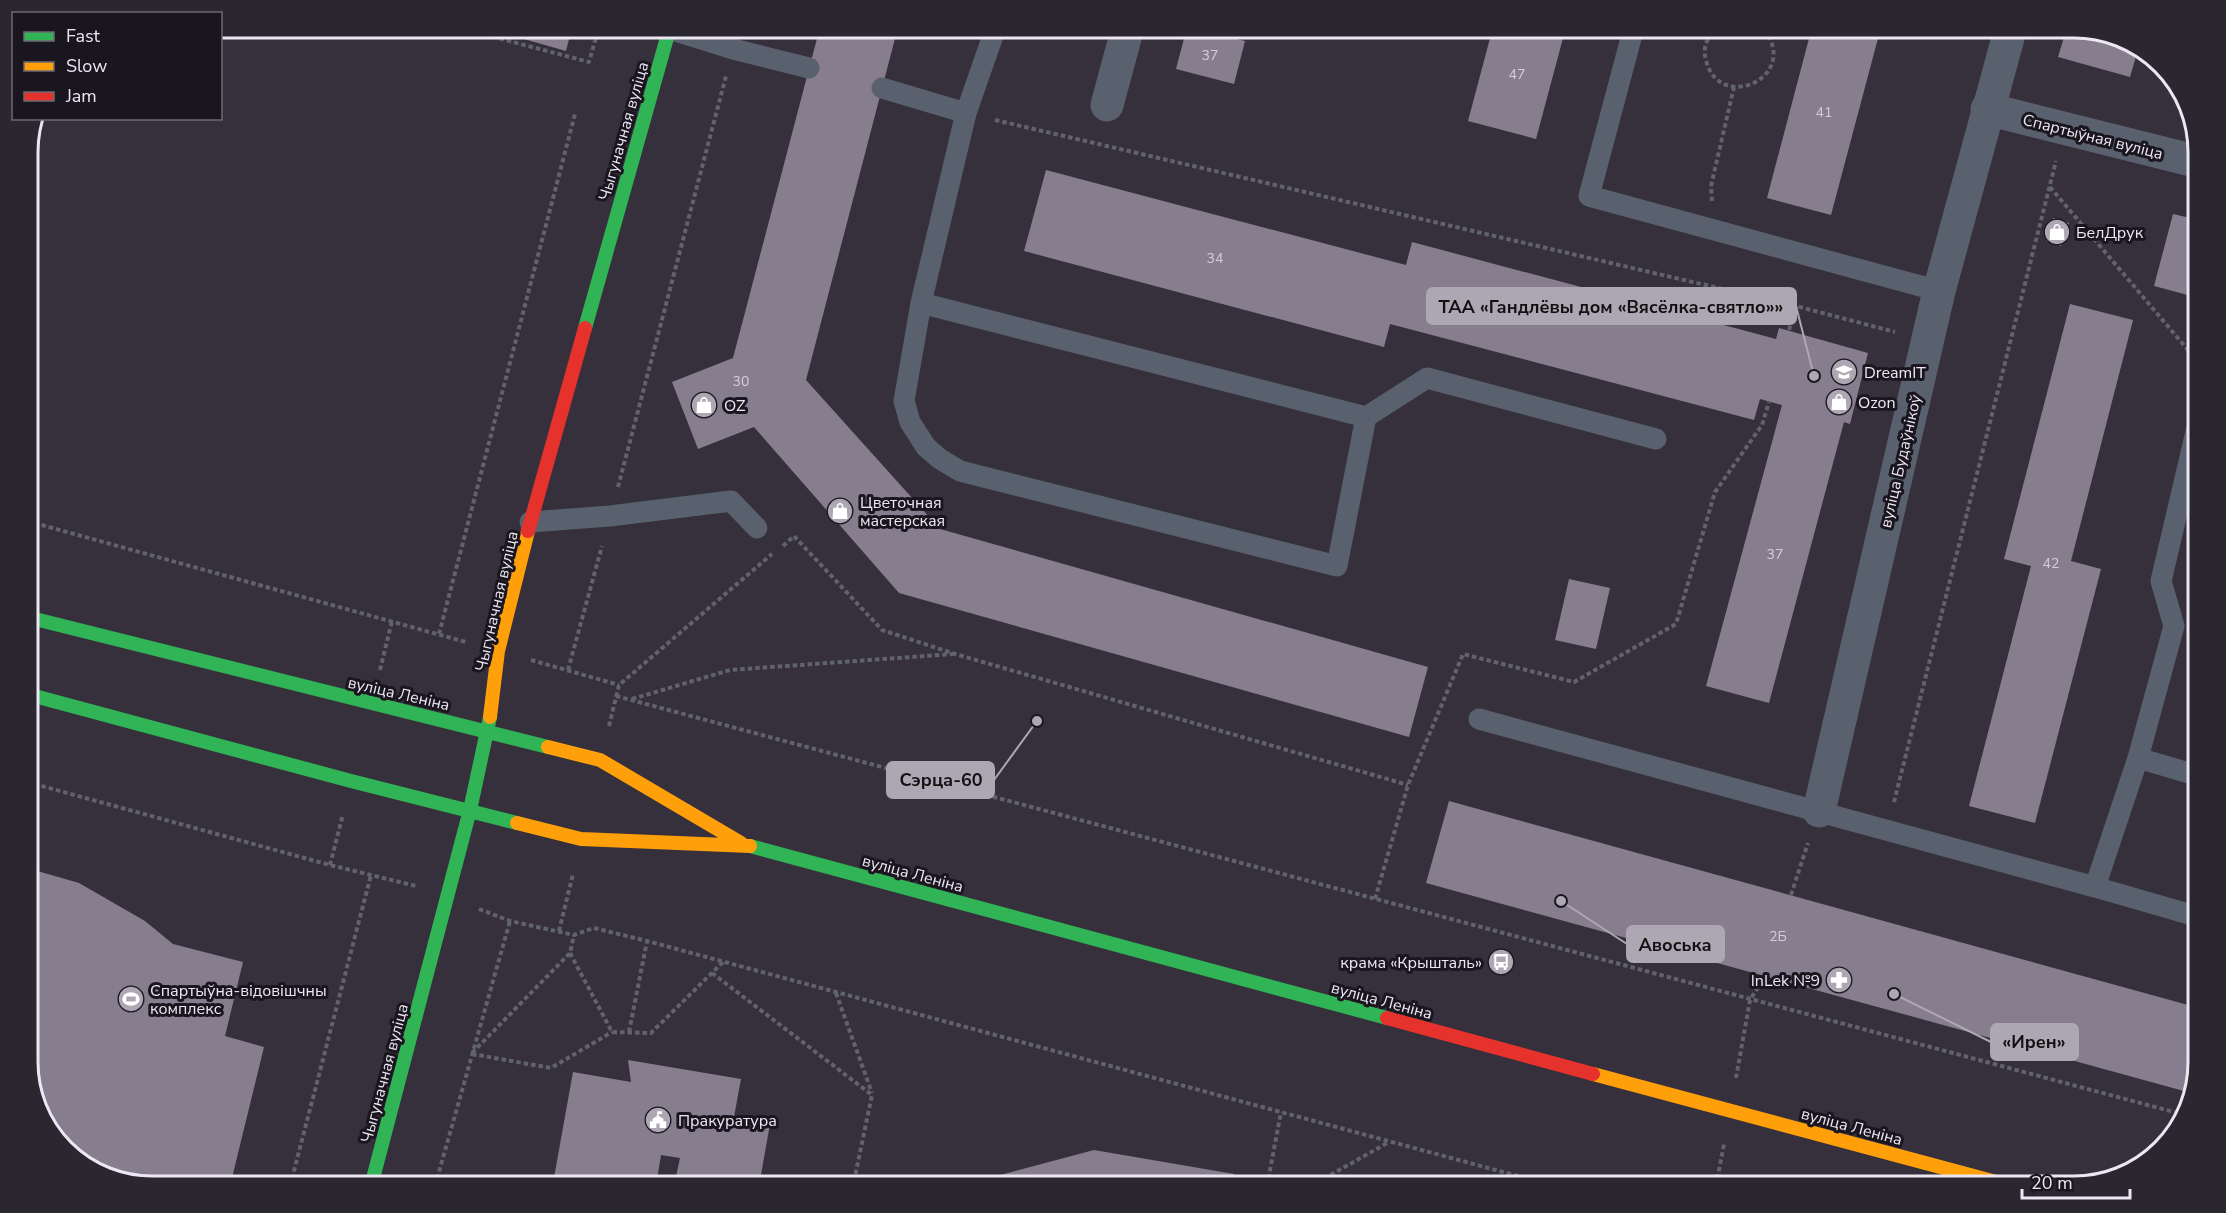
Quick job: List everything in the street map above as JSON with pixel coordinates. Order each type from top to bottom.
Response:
[{"type":"main road","name":"Чыгуначная вуліца","points":[[374,1176],[470,810],[488,731],[498,651],[530,522],[667,38]]},
{"type":"main road","name":"вуліца Леніна","points":[[38,619],[600,760],[745,845]]},
{"type":"main road","name":"вуліца Леніна","points":[[38,697],[351,781],[581,839],[745,845],[1974,1176]]},
{"type":"street","points":[[1107,105],[1125,38]]},
{"type":"street","name":"вуліца Будаўнікоў","points":[[1819,811],[1939,291],[2009,38]]},
{"type":"street","name":"Спартыўная вуліца","points":[[1988,109],[2188,159]]},
{"type":"lane","points":[[700,38],[733,49],[809,68]]},
{"type":"lane","points":[[992,38],[966,113],[921,303],[904,401],[910,422],[926,447],[940,459],[960,471],[1337,566],[1366,417],[1427,378],[1656,439]]},
{"type":"lane","points":[[1631,38],[1589,196],[1939,291]]},
{"type":"lane","points":[[882,88],[966,113]]},
{"type":"lane","points":[[921,303],[1366,417]]},
{"type":"lane","points":[[2095,887],[2138,758],[2174,626],[2161,581],[2188,466]]},
{"type":"lane","points":[[530,522],[610,516],[732,501],[757,528]]},
{"type":"lane","points":[[1479,719],[2188,914]]},
{"type":"lane","points":[[2138,758],[2188,773]]},
{"type":"path","points":[[498,38],[589,62],[595,38]]},
{"type":"path","points":[[1708,38],[1704,56],[1707,67],[1722,84],[1734,87],[1745,87],[1765,76],[1774,56],[1770,38]]},
{"type":"path","points":[[568,670],[733,49]]},
{"type":"path","points":[[1712,204],[1711,186],[1734,87]]},
{"type":"path","points":[[966,113],[1796,306],[1928,340]]},
{"type":"path","points":[[439,634],[574,114]]},
{"type":"path","points":[[1886,831],[2064,128]]},
{"type":"path","points":[[2049,186],[2188,350]]},
{"type":"path","points":[[1789,330],[1796,306]]},
{"type":"path","points":[[1375,899],[1408,785],[1463,654],[1575,682],[1676,624],[1715,492],[1762,425],[1770,402]]},
{"type":"path","points":[[38,524],[392,621],[371,704]]},
{"type":"path","points":[[619,685],[794,536],[882,630],[955,654],[1408,785]]},
{"type":"path","points":[[631,700],[730,670],[955,654]]},
{"type":"path","points":[[616,696],[2177,1113]]},
{"type":"path","points":[[38,785],[330,865],[351,781]]},
{"type":"path","points":[[1791,896],[1819,811]]},
{"type":"path","points":[[293,1176],[370,875]]},
{"type":"path","points":[[438,1176],[510,921],[574,935],[594,928],[646,941],[1517,1176]]},
{"type":"path","points":[[472,1054],[570,953],[574,935]]},
{"type":"path","points":[[629,1032],[646,941]]},
{"type":"path","points":[[570,953],[612,1032]]},
{"type":"path","points":[[472,1054],[551,1068],[612,1032],[651,1033],[723,962]]},
{"type":"path","points":[[712,973],[873,1095]]},
{"type":"path","points":[[1750,1000],[1765,976]]},
{"type":"path","points":[[835,993],[873,1095],[855,1176]]},
{"type":"path","points":[[1269,1176],[1281,1112]]},
{"type":"path","points":[[1329,1176],[1389,1142]]},
{"type":"building","points":[[520,38],[569,38],[566,51]]},
{"type":"building","points":[[817,38],[895,38],[806,380],[940,529],[1428,667],[1409,737],[899,593],[754,427],[698,449],[672,382],[733,358]]},
{"type":"building","points":[[1184,38],[1233,38],[1245,41],[1234,84],[1176,69]]},
{"type":"building","points":[[1490,38],[1563,38],[1536,139],[1468,121]]},
{"type":"building","points":[[1809,38],[1878,38],[1831,215],[1767,198]]},
{"type":"building","points":[[2064,38],[2090,38],[2104,41],[2136,56],[2130,77],[2058,57]]},
{"type":"building","points":[[1046,170],[1406,265],[1412,242],[1776,339],[1779,328],[1868,353],[1850,424],[1844,422],[1769,703],[1706,686],[1782,405],[1760,399],[1754,420],[1390,324],[1384,347],[1024,251]]},
{"type":"building","points":[[2173,214],[2188,217],[2188,295],[2154,286]]},
{"type":"building","name":"БелДрук","points":[[2053,218],[2069,223],[2061,246],[2046,241]]},
{"type":"building","points":[[2070,304],[2133,320],[2071,561],[2101,569],[2035,823],[1969,806],[2031,566],[2004,559]]},
{"type":"building","points":[[1569,579],[1610,588],[1596,649],[1555,640]]},
{"type":"building","points":[[1449,801],[2188,1005],[2188,1077],[2185,1091],[2185,1091],[1426,883]]},
{"type":"building","name":"Спартыўна-відовішчны комплекс","points":[[38,871],[79,883],[145,921],[173,944],[243,962],[225,1036],[264,1047],[232,1176],[136,1175],[101,1164],[76,1147],[66,1137],[49,1112],[40,1084],[38,1069]]},
{"type":"building","name":"Пракуратура","points":[[628,1060],[741,1079],[734,1117],[770,1124],[761,1176],[676,1176],[680,1158],[661,1155],[658,1176],[554,1176],[573,1072],[631,1082]]},
{"type":"building","points":[[1094,1150],[1234,1174],[1234,1176],[996,1176]]},
{"type":"traffic: fast","points":[[585,328],[667,38]]},
{"type":"traffic: fast","points":[[38,620],[548,747]]},
{"type":"traffic: fast","points":[[38,697],[517,823]]},
{"type":"traffic: fast","points":[[374,1176],[470,810],[490,717]]},
{"type":"traffic: fast","points":[[750,846],[1387,1018]]},
{"type":"traffic: slow","points":[[490,717],[498,651],[528,531]]},
{"type":"traffic: slow","points":[[548,747],[600,760],[741,843]]},
{"type":"traffic: slow","points":[[517,823],[581,839],[750,846]]},
{"type":"traffic: slow","points":[[1593,1074],[1974,1176]]},
{"type":"traffic: jam","points":[[528,531],[585,328]]},
{"type":"traffic: jam","points":[[1387,1018],[1593,1074]]},
{"type":"place","name":"БелДрук","points":[[2057,232]]},
{"type":"place","name":"DreamIT","points":[[1844,372]]},
{"type":"place","name":"ТАА «Гандлёвы дом «Вясёлка-святло»»","points":[[1814,376]]},
{"type":"place","name":"Ozon","points":[[1839,402]]},
{"type":"place","name":"OZ","points":[[704,405]]},
{"type":"place","name":"Цветочная мастерская","points":[[840,511]]},
{"type":"place","name":"Сэрца-60","points":[[1037,721]]},
{"type":"place","name":"Авоська","points":[[1561,901]]},
{"type":"place","name":"крама «Крышталь»","points":[[1501,962]]},
{"type":"place","name":"InLek №9","points":[[1839,980]]},
{"type":"place","name":"«Ирен»","points":[[1894,994]]},
{"type":"place","name":"Спартыўна-відовішчны комплекс","points":[[131,999]]},
{"type":"place","name":"Пракуратура","points":[[658,1120]]}]
